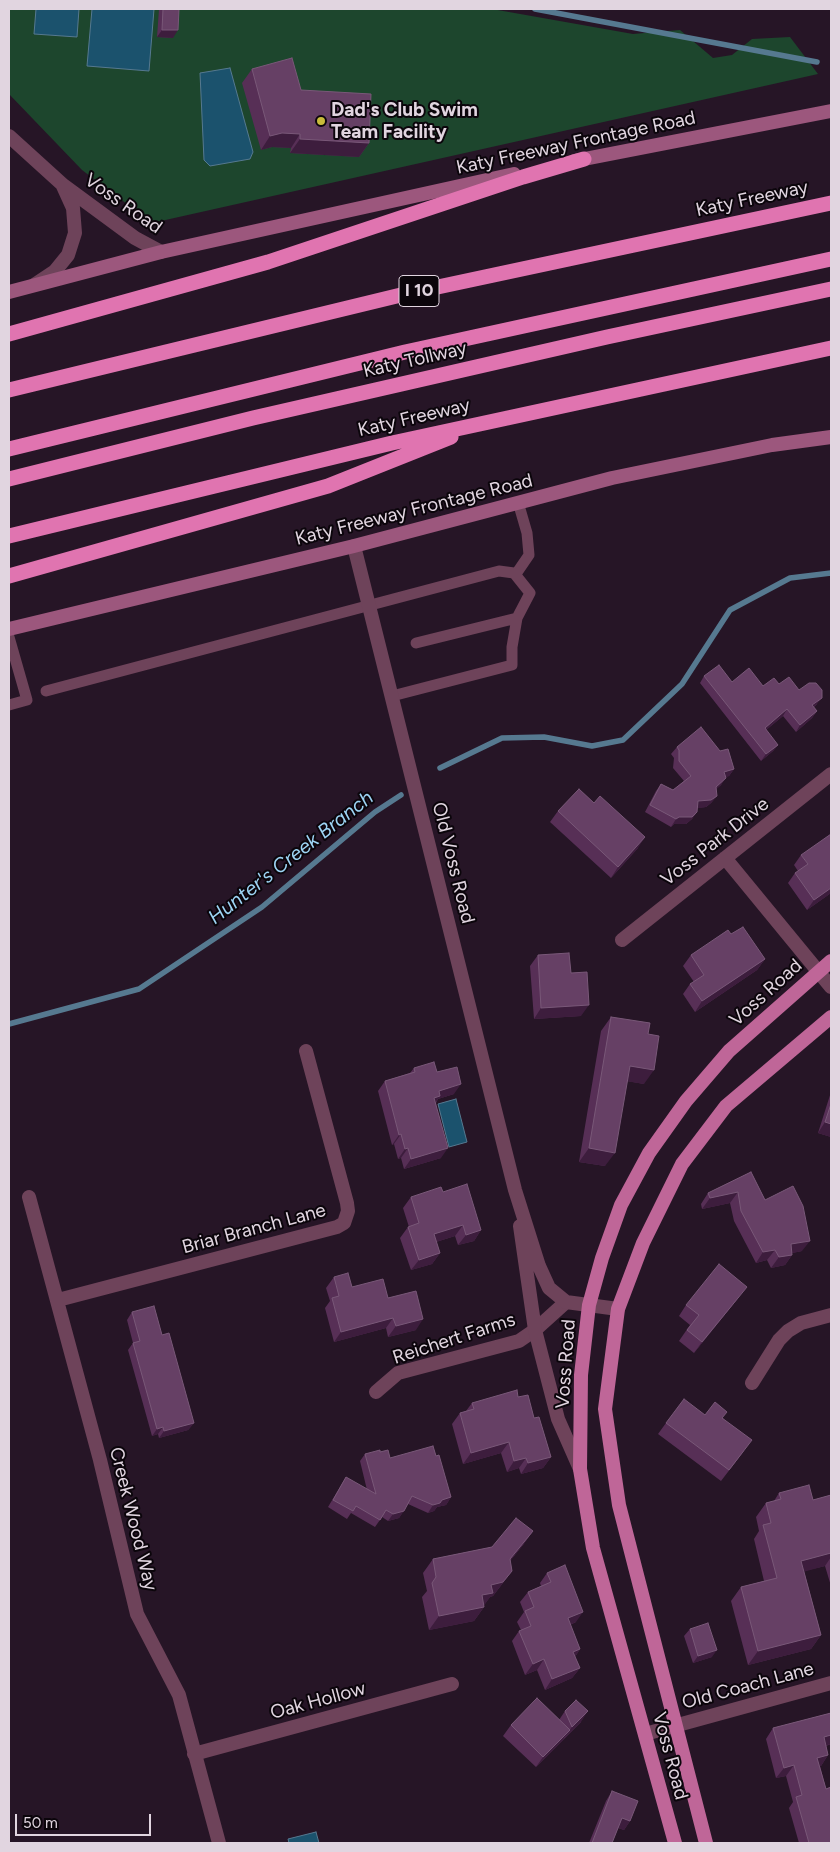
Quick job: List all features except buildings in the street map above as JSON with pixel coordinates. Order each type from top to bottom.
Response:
[{"type":"highway","points":[[9,334],[268,262],[523,177],[584,159]]},
{"type":"highway","name":"Katy Freeway","points":[[9,390],[405,294],[831,203]]},
{"type":"highway","name":"Katy Tollway","points":[[9,449],[396,354],[572,314],[831,259]]},
{"type":"highway","name":"Katy Tollway","points":[[9,480],[253,418],[597,339],[831,289]]},
{"type":"highway","name":"Katy Freeway","points":[[9,536],[293,466],[493,420],[831,348]]},
{"type":"highway","points":[[9,576],[328,486],[493,420]]},
{"type":"main road","name":"Katy Freeway Frontage Road","points":[[9,292],[161,252],[584,159],[831,111]]},
{"type":"main road","name":"Katy Freeway Frontage Road","points":[[9,629],[354,546],[612,478],[772,445],[831,437]]},
{"type":"main road","name":"Voss Road","points":[[675,1843],[593,1548],[580,1469],[581,1375],[589,1305],[602,1258],[621,1205],[649,1153],[686,1101],[729,1051],[831,961]]},
{"type":"main road","name":"Voss Road","points":[[706,1843],[619,1506],[606,1409],[618,1309],[643,1243],[682,1164],[726,1106],[831,1017]]},
{"type":"street","name":"Voss Road","points":[[9,136],[63,185],[135,238],[161,252]]},
{"type":"street","name":"Voss Road","points":[[34,285],[55,270],[68,255],[75,233],[73,208],[63,185]]},
{"type":"street","name":"Old Voss Road","points":[[354,546],[515,1190],[539,1266],[549,1288],[566,1302]]},
{"type":"street","name":"Voss Park Drive","points":[[622,940],[831,774]]},
{"type":"street","points":[[725,858],[831,987]]},
{"type":"street","name":"Briar Branch Lane","points":[[58,1300],[337,1228],[344,1223],[348,1211],[347,1204],[306,1051]]},
{"type":"street","name":"Old Voss Road","points":[[515,1190],[525,1272],[536,1330],[558,1419],[580,1469]]},
{"type":"street","name":"Creek Wood Way","points":[[29,1197],[100,1460],[137,1614],[178,1695],[219,1843]]},
{"type":"street","points":[[566,1302],[618,1309]]},
{"type":"street","name":"Reichert Farms","points":[[376,1392],[398,1373],[520,1341],[536,1330],[566,1302]]},
{"type":"street","points":[[752,1383],[779,1340],[788,1331],[801,1323],[831,1315]]},
{"type":"street","name":"Old Coach Lane","points":[[645,1734],[831,1683]]},
{"type":"street","name":"Oak Hollow","points":[[194,1754],[452,1684]]},
{"type":"lane","points":[[516,574],[529,555],[527,533],[518,502]]},
{"type":"lane","points":[[46,691],[499,571],[516,574],[530,593],[517,618],[512,647],[512,665],[392,696]]},
{"type":"lane","points":[[416,643],[517,618]]},
{"type":"lane","points":[[9,637],[26,700],[9,705]]},
{"type":"green space","name":"Dad's Club Swim Team Facility","points":[[9,9],[492,9],[633,34],[680,30],[713,58],[732,55],[752,39],[790,37],[818,74],[152,223],[82,170],[9,94]]},
{"type":"water","points":[[36,9],[79,9],[77,37],[34,34]]},
{"type":"water","points":[[92,9],[154,9],[149,71],[87,66]]},
{"type":"water","points":[[230,68],[253,152],[250,159],[210,166],[204,160],[200,73]]},
{"type":"water","points":[[456,1099],[467,1142],[449,1147],[438,1104]]},
{"type":"water","points":[[316,1832],[319,1843],[289,1843],[288,1839]]},
{"type":"waterway","points":[[535,9],[817,62]]},
{"type":"waterway","name":"Hunter's Creek Branch","points":[[440,768],[502,738],[544,737],[592,746],[623,740],[682,684],[730,610],[790,578],[831,573]]},
{"type":"waterway","name":"Hunter's Creek Branch","points":[[9,1024],[139,989],[262,907],[375,812],[401,795]]},
{"type":"place","name":"Dad's Club Swim Team Facility","points":[[321,121]]}]
